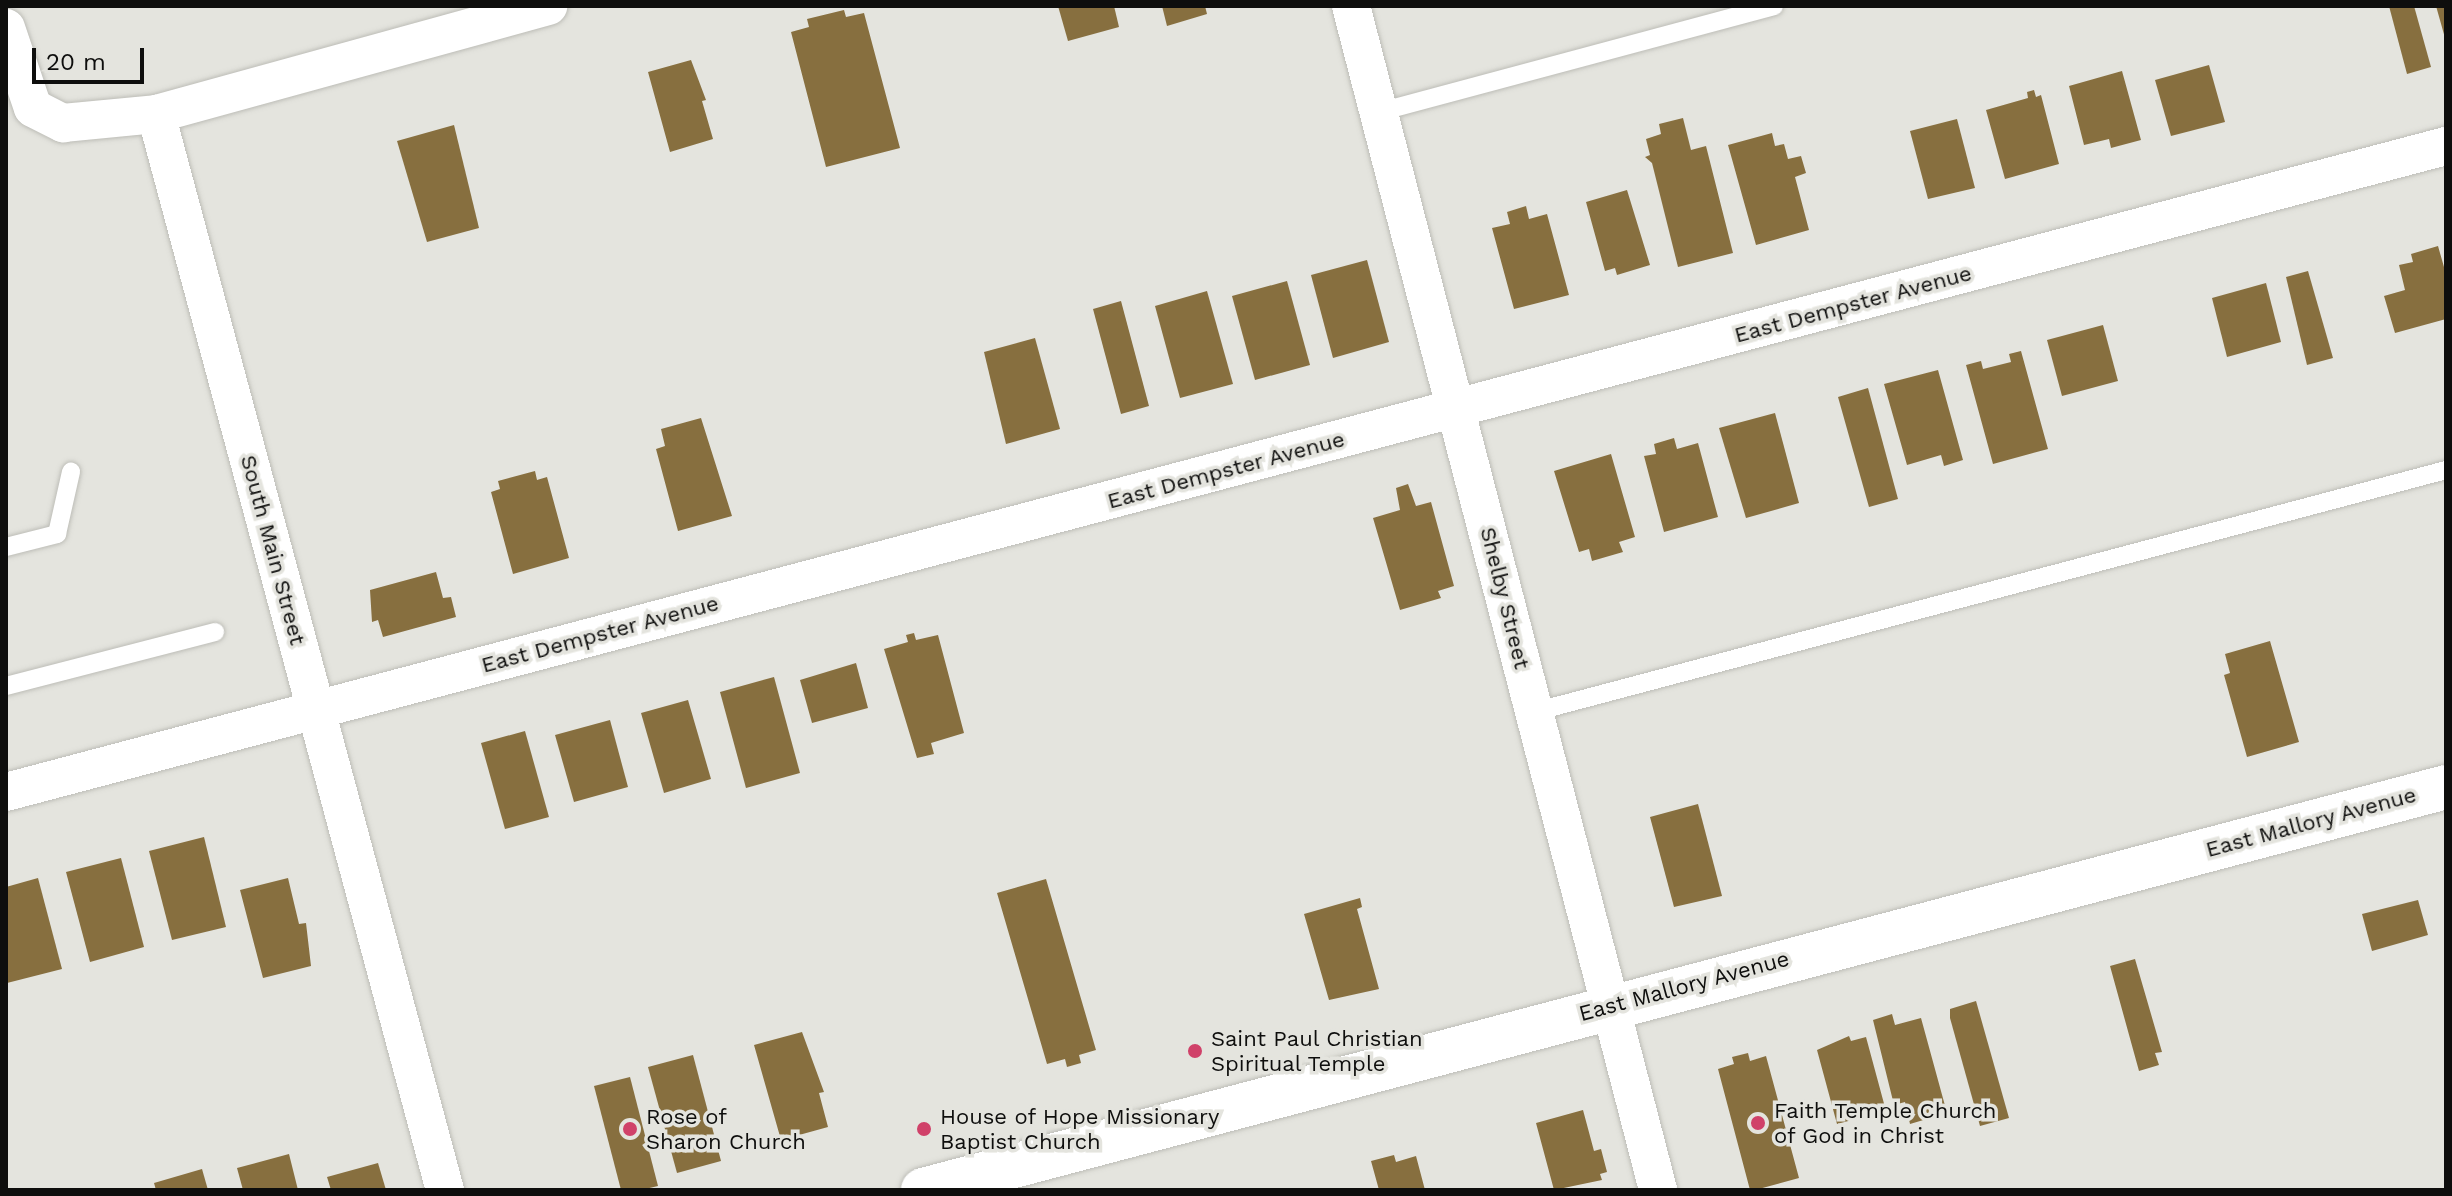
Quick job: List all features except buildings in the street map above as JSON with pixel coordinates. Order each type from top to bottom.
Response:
[{"type":"main road","name":"East Mallory Avenue","points":[[923,1190],[1608,1006],[2446,787]]},
{"type":"street","points":[[6,28],[33,108],[63,123],[156,114],[548,6]]},
{"type":"street","name":"Shelby Street","points":[[1351,6],[1658,1190]]},
{"type":"street","name":"South Main Street","points":[[156,114],[445,1190]]},
{"type":"street","name":"East Dempster Avenue","points":[[6,792],[2446,146]]},
{"type":"lane","points":[[1379,112],[1774,6]]},
{"type":"lane","points":[[1534,712],[2446,470]]},
{"type":"lane","points":[[6,547],[57,534],[71,472]]},
{"type":"lane","points":[[6,686],[215,632]]},
{"type":"place","name":"Saint Paul Christian Spiritual Temple","points":[[1195,1051]]},
{"type":"place","name":"Faith Temple Church of God in Christ","points":[[1758,1123]]},
{"type":"place","name":"Rose of Sharon Church","points":[[630,1129]]},
{"type":"place","name":"House of Hope Missionary Baptist Church","points":[[924,1129]]}]
